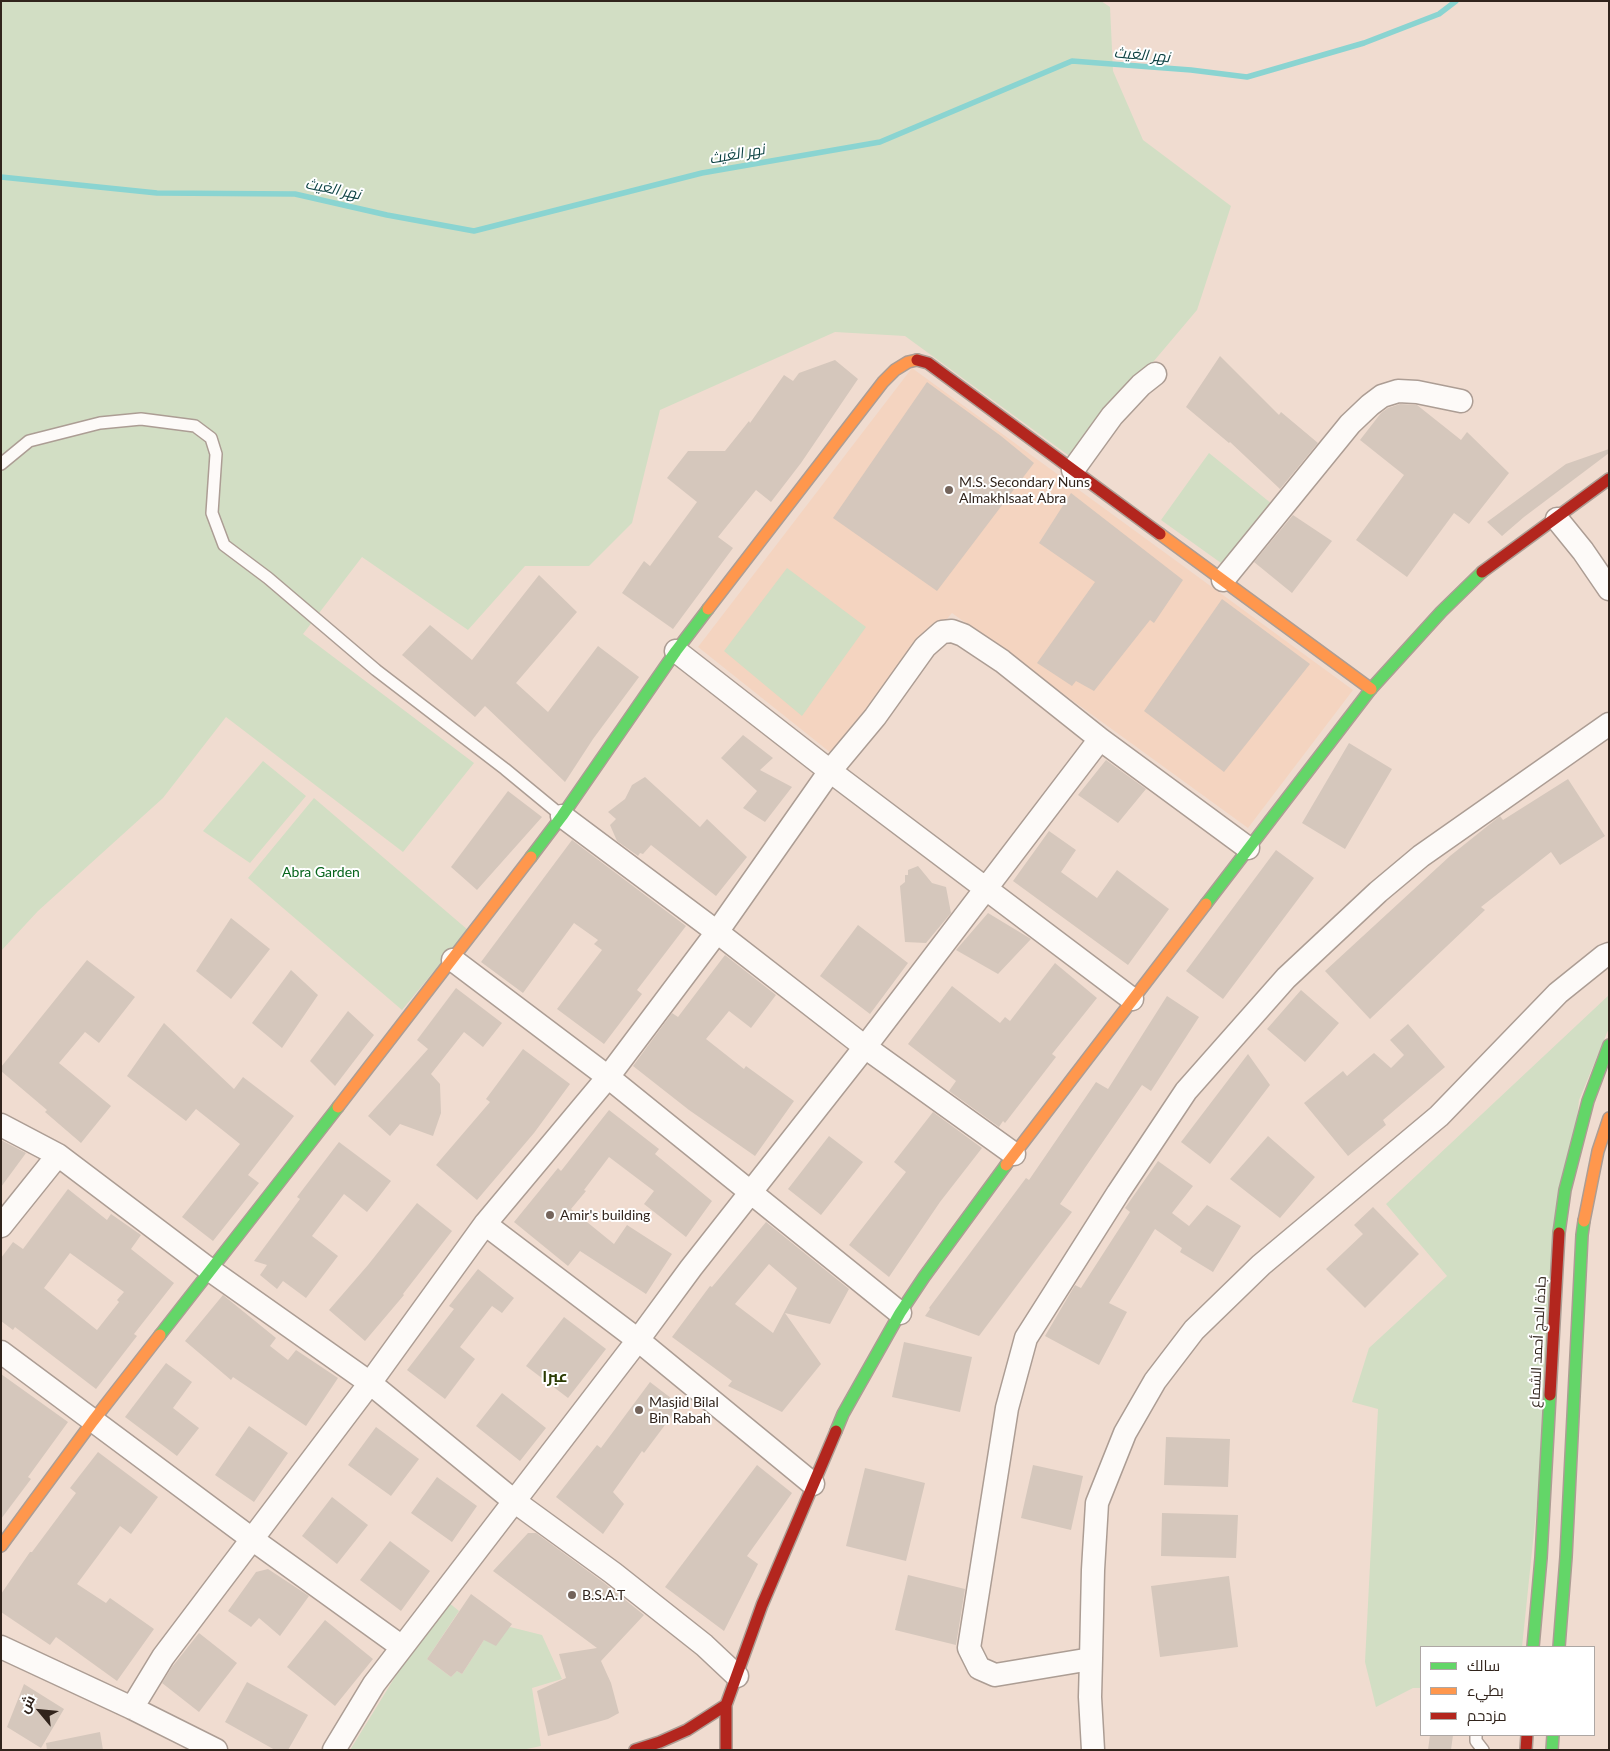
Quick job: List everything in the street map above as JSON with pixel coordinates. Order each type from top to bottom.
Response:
[{"type":"main road","points":[[1,1546],[93,1421],[453,960],[562,816],[676,651],[895,370],[908,362],[919,360],[928,363],[1371,689]]},
{"type":"main road","points":[[726,1750],[726,1705],[762,1605],[843,1414],[900,1313],[924,1277],[1014,1154],[1371,689],[1441,612],[1482,571],[1557,519],[1609,479]]},
{"type":"main road","name":"جادة الحج أحمد الشماع","points":[[1533,1646],[1541,1548],[1559,1228],[1565,1190],[1588,1100],[1609,1045]]},
{"type":"main road","points":[[1559,1646],[1566,1556],[1582,1235],[1598,1151],[1609,1118]]},
{"type":"main road","points":[[635,1750],[660,1742],[687,1730],[726,1705]]},
{"type":"main road","points":[[1526,1750],[1527,1736]]},
{"type":"main road","points":[[1552,1750],[1553,1736]]},
{"type":"street","points":[[1073,470],[1112,416],[1155,374]]},
{"type":"street","points":[[1223,580],[1350,424],[1370,404],[1382,396],[1398,391],[1417,392],[1461,401]]},
{"type":"street","points":[[1557,519],[1583,551],[1609,589]]},
{"type":"street","points":[[132,1708],[163,1657],[370,1383],[486,1224],[608,1076],[717,932],[830,771],[875,717],[925,647],[942,632],[952,631],[963,635],[1002,661],[1100,738],[1248,848]]},
{"type":"street","points":[[676,651],[830,771],[1132,999]]},
{"type":"street","points":[[1091,1659],[995,1676],[979,1668],[969,1648],[1007,1408],[1026,1338],[1118,1193],[1186,1091],[1286,978],[1378,892],[1421,856],[1609,724]]},
{"type":"street","points":[[334,1750],[374,1684],[402,1647],[638,1340],[691,1268],[865,1048],[1100,738]]},
{"type":"street","points":[[562,816],[717,932],[865,1048],[1014,1154]]},
{"type":"street","points":[[1093,1750],[1090,1697],[1093,1570],[1097,1504],[1124,1433],[1155,1381],[1194,1330],[1261,1265],[1439,1116],[1558,993],[1609,954]]},
{"type":"street","points":[[453,960],[608,1076],[900,1313]]},
{"type":"street","points":[[1,1125],[58,1155],[210,1270],[370,1383],[514,1502],[613,1573],[704,1645],[737,1676]]},
{"type":"street","points":[[1,1226],[58,1155]]},
{"type":"street","points":[[486,1224],[638,1340],[813,1484]]},
{"type":"street","points":[[1,1352],[252,1539],[402,1647]]},
{"type":"street","points":[[1,1647],[132,1708],[216,1750]]},
{"type":"lane","points":[[1,464],[28,441],[100,423],[142,418],[195,426],[211,438],[216,454],[212,513],[224,545],[268,578],[376,670],[505,769],[562,816]]},
{"type":"lane","points":[[1476,1736],[1476,1741],[1483,1750]]},
{"type":"shaded area","name":"M.S. Secondary Nuns Almakhlsaat Abra","points":[[912,368],[1353,690],[1248,828],[952,613],[831,753],[698,647]]},
{"type":"green space","points":[[1,1],[1101,1],[1110,7],[1113,71],[1143,140],[1231,206],[1197,310],[1072,458],[905,336],[835,332],[660,410],[632,523],[589,566],[525,566],[468,630],[362,557],[303,634],[474,763],[403,852],[226,717],[163,798],[38,911],[1,951]]},
{"type":"green space","points":[[1209,453],[1272,504],[1221,563],[1161,520]]},
{"type":"green space","points":[[787,568],[866,627],[802,716],[724,651]]},
{"type":"green space","points":[[263,761],[306,796],[250,863],[203,831]]},
{"type":"green space","name":"Abra Garden","points":[[314,798],[468,930],[402,1010],[248,878]]},
{"type":"green space","points":[[1609,995],[1609,1028],[1579,1100],[1522,1646],[1420,1646],[1420,1688],[1413,1688],[1376,1707],[1365,1662],[1378,1409],[1352,1402],[1369,1348],[1447,1276],[1386,1204]]},
{"type":"green space","points":[[448,1602],[459,1611],[427,1659],[451,1677],[457,1671],[462,1674],[484,1640],[510,1627],[542,1635],[562,1679],[532,1688],[541,1746],[522,1750],[350,1750],[403,1664]]},
{"type":"building","points":[[1220,356],[1279,415],[1281,412],[1318,443],[1280,489],[1230,442],[1186,407]]},
{"type":"building","points":[[835,360],[858,379],[801,463],[771,502],[756,490],[718,537],[733,548],[673,629],[622,593],[644,561],[650,566],[697,502],[667,478],[688,451],[725,451],[749,421],[750,423],[784,375],[793,381],[799,373]]},
{"type":"building","points":[[927,382],[1001,436],[1034,463],[937,591],[833,518]]},
{"type":"building","points":[[1400,404],[1417,405],[1461,440],[1467,432],[1509,473],[1469,524],[1454,513],[1407,577],[1356,540],[1404,475],[1360,440],[1381,413],[1388,408]]},
{"type":"building","points":[[1609,449],[1609,453],[1524,517],[1502,536],[1487,522],[1566,464]]},
{"type":"building","points":[[1071,493],[1183,580],[1154,623],[1150,620],[1094,691],[1076,681],[1072,686],[1037,663],[1095,582],[1039,543]]},
{"type":"building","points":[[1293,515],[1332,541],[1292,593],[1254,562]]},
{"type":"building","points":[[539,575],[577,612],[516,683],[548,712],[598,646],[639,677],[593,739],[565,782],[485,706],[475,717],[402,655],[430,625],[472,660]]},
{"type":"building","points":[[1222,599],[1310,664],[1224,772],[1144,711]]},
{"type":"building","points":[[743,735],[773,758],[760,770],[792,787],[765,822],[743,808],[757,791],[721,758]]},
{"type":"building","points":[[1349,743],[1392,769],[1345,849],[1302,823]]},
{"type":"building","points":[[1106,760],[1146,789],[1118,823],[1078,795]]},
{"type":"building","points":[[645,777],[700,827],[707,819],[747,857],[716,896],[651,845],[643,854],[640,853],[638,856],[617,841],[610,825],[616,819],[608,812],[625,799],[632,785]]},
{"type":"building","points":[[1568,779],[1605,836],[1560,865],[1551,852],[1481,907],[1485,910],[1370,1019],[1325,971],[1450,856],[1500,816],[1503,820]]},
{"type":"building","points":[[508,791],[542,817],[477,890],[451,867]]},
{"type":"building","points":[[1049,831],[1076,850],[1061,872],[1097,898],[1117,870],[1169,909],[1128,965],[1013,881]]},
{"type":"building","points":[[572,840],[686,926],[637,990],[642,994],[604,1044],[557,1009],[602,950],[594,944],[598,940],[574,923],[523,993],[481,962]]},
{"type":"building","points":[[1276,850],[1314,878],[1223,999],[1186,971]]},
{"type":"building","points":[[918,866],[932,883],[946,887],[951,913],[926,943],[905,942],[900,886],[905,882],[905,875],[908,875],[908,870]]},
{"type":"building","points":[[988,913],[1031,939],[998,974],[956,950]]},
{"type":"building","points":[[231,918],[270,949],[231,999],[196,971]]},
{"type":"building","points":[[858,925],[908,963],[870,1014],[820,976]]},
{"type":"building","points":[[725,955],[776,995],[751,1028],[729,1011],[706,1039],[744,1069],[746,1066],[794,1101],[755,1156],[689,1110],[633,1066],[672,1013],[678,1017]]},
{"type":"building","points":[[87,960],[135,997],[99,1043],[85,1032],[59,1063],[111,1106],[81,1143],[45,1112],[47,1110],[1,1071],[1,1067]]},
{"type":"building","points":[[1055,963],[1097,998],[1052,1054],[1056,1057],[1005,1123],[1003,1121],[999,1127],[949,1091],[956,1081],[908,1044],[952,986],[1000,1023],[1005,1017],[1010,1021]]},
{"type":"building","points":[[291,970],[318,995],[282,1048],[252,1023]]},
{"type":"building","points":[[456,988],[502,1023],[483,1047],[464,1032],[431,1074],[440,1084],[441,1113],[433,1136],[400,1124],[390,1136],[368,1116],[428,1049],[417,1040]]},
{"type":"building","points":[[1301,990],[1339,1023],[1305,1062],[1267,1029]]},
{"type":"building","points":[[1167,996],[1199,1017],[1151,1091],[1142,1085],[1060,1204],[1072,1212],[979,1336],[925,1316],[1026,1178],[1029,1180],[1096,1082],[1108,1089]]},
{"type":"building","points":[[348,1011],[374,1035],[335,1086],[310,1061]]},
{"type":"building","points":[[164,1023],[234,1089],[243,1077],[294,1116],[248,1175],[259,1183],[213,1241],[182,1217],[240,1144],[196,1109],[186,1121],[127,1076]]},
{"type":"building","points":[[1408,1024],[1445,1067],[1383,1120],[1386,1125],[1348,1156],[1304,1103],[1343,1071],[1347,1076],[1374,1053],[1391,1068],[1404,1055],[1390,1040]]},
{"type":"building","points":[[523,1049],[570,1084],[534,1133],[477,1200],[436,1165],[490,1102],[486,1099]]},
{"type":"building","points":[[1248,1054],[1270,1085],[1210,1164],[1181,1142]]},
{"type":"building","points":[[609,1110],[659,1149],[655,1154],[712,1201],[686,1237],[644,1204],[654,1191],[609,1157],[584,1190],[586,1191],[571,1209],[614,1244],[627,1225],[672,1254],[646,1294],[580,1251],[568,1266],[514,1222],[558,1168],[561,1171]]},
{"type":"building","points":[[933,1112],[982,1148],[940,1202],[889,1277],[849,1245],[906,1172],[894,1162]]},
{"type":"building","points":[[829,1136],[863,1162],[821,1215],[788,1189]]},
{"type":"building","points":[[1268,1136],[1315,1177],[1280,1218],[1230,1179]]},
{"type":"building","points":[[1,1140],[26,1153],[1,1187]]},
{"type":"building","points":[[339,1142],[391,1181],[367,1212],[344,1194],[312,1236],[338,1256],[306,1298],[283,1281],[277,1289],[260,1275],[267,1265],[254,1261],[300,1199],[297,1197]]},
{"type":"building","points":[[1158,1161],[1193,1186],[1172,1213],[1189,1226],[1207,1205],[1241,1226],[1213,1272],[1180,1252],[1182,1248],[1155,1229],[1109,1303],[1127,1312],[1099,1365],[1045,1336],[1075,1285],[1081,1288],[1130,1212],[1125,1208]]},
{"type":"building","points":[[68,1189],[107,1220],[111,1214],[141,1235],[131,1249],[174,1283],[134,1334],[137,1336],[96,1389],[15,1327],[13,1330],[1,1321],[1,1258],[13,1242],[23,1249]],"holes":[[[70,1253],[124,1292],[117,1300],[119,1302],[97,1330],[44,1288]]]},
{"type":"building","points":[[417,1203],[452,1231],[404,1295],[365,1341],[329,1310],[368,1265]]},
{"type":"building","points":[[1373,1207],[1419,1254],[1365,1308],[1326,1269],[1363,1234],[1354,1225]]},
{"type":"building","points":[[766,1222],[849,1289],[830,1324],[785,1313],[821,1364],[782,1412],[728,1386],[732,1381],[672,1337],[710,1286],[712,1287]],"holes":[[[769,1264],[797,1288],[773,1333],[735,1304]]]},
{"type":"building","points":[[478,1269],[514,1298],[502,1313],[492,1306],[460,1347],[475,1359],[445,1399],[407,1370],[454,1309],[449,1306]]},
{"type":"building","points":[[223,1295],[276,1338],[270,1346],[288,1360],[296,1350],[338,1378],[306,1426],[233,1377],[231,1380],[185,1341]]},
{"type":"building","points":[[564,1317],[606,1349],[568,1398],[526,1366]]},
{"type":"building","points":[[904,1342],[972,1357],[960,1412],[892,1397]]},
{"type":"building","points":[[166,1363],[192,1382],[173,1408],[199,1428],[177,1456],[125,1417]]},
{"type":"building","points":[[1,1374],[68,1422],[28,1477],[31,1479],[1,1519]]},
{"type":"building","points":[[650,1382],[680,1405],[644,1453],[642,1451],[613,1492],[624,1504],[603,1534],[556,1497],[597,1445],[601,1448]]},
{"type":"building","points":[[502,1393],[546,1428],[520,1461],[476,1426]]},
{"type":"building","points":[[249,1426],[288,1453],[254,1502],[215,1475]]},
{"type":"building","points":[[376,1427],[419,1459],[391,1496],[348,1465]]},
{"type":"building","points":[[1166,1437],[1230,1439],[1228,1487],[1164,1485]]},
{"type":"building","points":[[98,1452],[158,1497],[131,1534],[120,1526],[77,1584],[106,1603],[110,1598],[154,1629],[117,1681],[56,1637],[50,1645],[1,1612],[1,1594],[30,1552],[32,1552],[76,1493],[70,1488]]},
{"type":"building","points":[[757,1465],[792,1493],[747,1556],[758,1564],[724,1631],[665,1587]]},
{"type":"building","points":[[1033,1465],[1083,1476],[1071,1530],[1021,1518]]},
{"type":"building","points":[[865,1468],[925,1483],[906,1561],[846,1546]]},
{"type":"building","points":[[437,1477],[477,1506],[452,1542],[411,1513]]},
{"type":"building","points":[[332,1497],[368,1525],[337,1564],[302,1536]]},
{"type":"building","points":[[1162,1513],[1238,1515],[1236,1558],[1161,1556]]},
{"type":"building","name":"B.S.A.T","points":[[528,1533],[536,1533],[644,1615],[601,1661],[611,1683],[619,1713],[608,1719],[548,1736],[537,1691],[566,1678],[559,1654],[597,1648],[493,1571]]},
{"type":"building","points":[[390,1541],[430,1571],[401,1611],[360,1580]]},
{"type":"building","points":[[268,1569],[309,1596],[280,1636],[259,1618],[251,1627],[228,1611],[256,1572]]},
{"type":"building","points":[[908,1575],[965,1589],[956,1645],[895,1630]]},
{"type":"building","points":[[1229,1576],[1238,1647],[1160,1657],[1151,1586]]},
{"type":"building","points":[[471,1594],[512,1624],[496,1646],[484,1640],[462,1674],[457,1671],[451,1677],[427,1659]]},
{"type":"building","points":[[325,1620],[373,1659],[335,1706],[287,1667]]},
{"type":"building","points":[[199,1633],[237,1663],[199,1712],[162,1683]]},
{"type":"building","points":[[247,1682],[308,1715],[288,1750],[275,1750],[225,1722]]},
{"type":"building","points":[[24,1684],[64,1709],[41,1748],[7,1727]]},
{"type":"building","points":[[100,1732],[103,1750],[47,1750],[46,1743]]},
{"type":"building","points":[[1430,1736],[1453,1736],[1451,1750],[1428,1750]]},
{"type":"waterway","name":"نهر الغيث","points":[[1,177],[157,193],[295,194],[387,215],[474,231],[702,173],[880,142],[1072,61],[1191,70],[1247,77],[1364,43],[1439,14],[1456,1]]},
{"type":"traffic: fast","points":[[1206,904],[1371,689],[1441,612],[1482,572]]},
{"type":"traffic: fast","points":[[531,857],[562,816],[676,651],[708,609]]},
{"type":"traffic: fast","points":[[1559,1233],[1565,1190],[1588,1101],[1609,1045]]},
{"type":"traffic: fast","points":[[160,1335],[338,1107]]},
{"type":"traffic: fast","points":[[836,1431],[843,1414],[900,1313],[1006,1165]]},
{"type":"traffic: fast","points":[[1559,1646],[1566,1557],[1584,1221]]},
{"type":"traffic: fast","points":[[1533,1646],[1541,1558],[1550,1395]]},
{"type":"traffic: fast","points":[[1552,1750],[1553,1736]]},
{"type":"traffic: slow","points":[[708,609],[883,382],[895,370],[908,362],[917,360]]},
{"type":"traffic: slow","points":[[1160,534],[1371,689]]},
{"type":"traffic: slow","points":[[338,1107],[531,857]]},
{"type":"traffic: slow","points":[[1006,1165],[1206,904]]},
{"type":"traffic: slow","points":[[1584,1221],[1598,1151],[1609,1118]]},
{"type":"traffic: slow","points":[[1,1546],[93,1421],[160,1335]]},
{"type":"traffic: jam","points":[[917,360],[928,363],[1160,534]]},
{"type":"traffic: jam","points":[[1482,572],[1609,479]]},
{"type":"traffic: jam","points":[[1550,1395],[1559,1233]]},
{"type":"traffic: jam","points":[[726,1750],[726,1705],[762,1605],[836,1431]]},
{"type":"traffic: jam","points":[[635,1750],[660,1742],[687,1730],[726,1705]]},
{"type":"traffic: jam","points":[[1526,1750],[1527,1736]]},
{"type":"place","name":"M.S. Secondary Nuns Almakhlsaat Abra","points":[[949,490]]},
{"type":"place","name":"Amir's building","points":[[550,1215]]},
{"type":"place","name":"Masjid Bilal Bin Rabah","points":[[639,1410]]},
{"type":"place","name":"B.S.A.T","points":[[572,1595]]},
{"type":"district","name":"عبرا","points":[[555,1377]]}]
